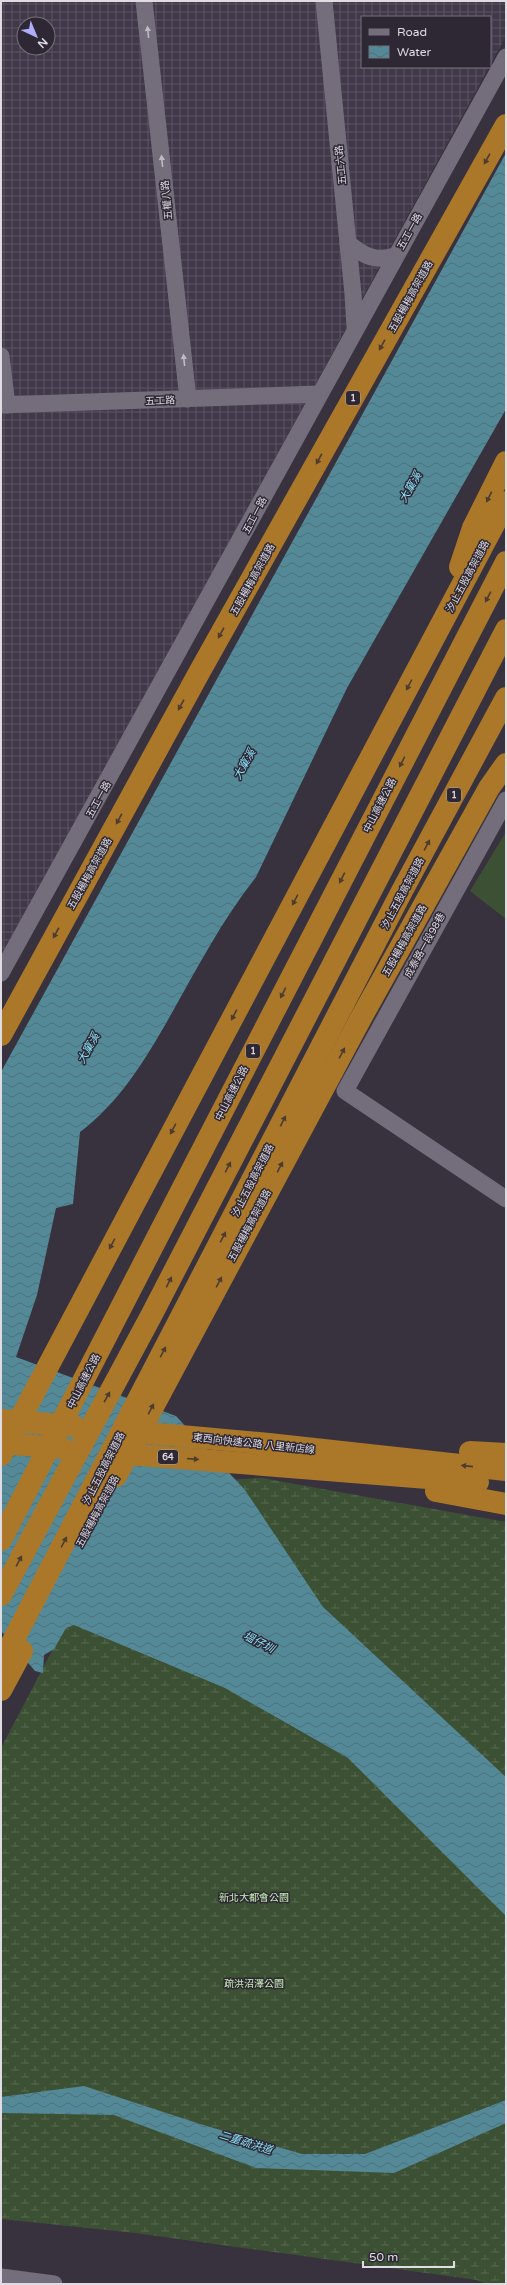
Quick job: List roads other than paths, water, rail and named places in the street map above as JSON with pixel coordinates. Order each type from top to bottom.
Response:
[{"type":"highway","name":"五股楊梅高架道路","points":[[1,1034],[200,671],[506,125]]},
{"type":"highway","points":[[417,733],[437,634],[473,528],[506,462]]},
{"type":"highway","name":"汐止五股高架道路","points":[[1,1455],[506,502]]},
{"type":"highway","name":"中山高速公路","points":[[1,1540],[506,562]]},
{"type":"highway","points":[[1,1596],[151,1316],[506,630]]},
{"type":"highway","points":[[399,835],[506,699]]},
{"type":"highway","name":"汐止五股高架道路","points":[[1,1664],[402,891],[506,699]]},
{"type":"highway","name":"五股楊梅高架道路","points":[[1,1690],[361,1018],[490,788],[506,764]]},
{"type":"highway","name":"東西向快速公路 八里新店線","points":[[1,1420],[269,1444],[506,1470]]},
{"type":"highway","name":"東西向快速公路 八里新店線","points":[[1,1443],[506,1484]]},
{"type":"highway","points":[[269,1444],[394,1446],[506,1454]]},
{"type":"highway","points":[[335,1471],[506,1504]]},
{"type":"street","name":"五權八路","points":[[144,1],[188,399]]},
{"type":"street","name":"五工六路","points":[[324,1],[355,328]]},
{"type":"street","name":"五工一路","points":[[1,973],[202,612],[355,328],[506,57]]},
{"type":"street","points":[[348,243],[371,259],[384,260],[395,256]]},
{"type":"street","points":[[1,356],[4,405]]},
{"type":"street","name":"五工路","points":[[4,405],[319,394]]},
{"type":"street","name":"成泰路一段98巷","points":[[506,800],[345,1091],[506,1199]]},
{"type":"street","points":[[1,2277],[54,2284]]},
{"type":"water","points":[[506,153],[506,409],[347,688],[256,877],[232,910],[141,1065],[107,1108],[80,1132],[73,1204],[56,1208],[37,1295],[16,1357],[176,1416],[245,1490],[323,1607],[506,1777],[506,1916],[348,1758],[225,1688],[74,1625],[66,1628],[54,1649],[44,1655],[43,1673],[35,1671],[1,1631],[1,1072]]},
{"type":"water","name":"二重疏洪道","points":[[84,2086],[200,2124],[302,2154],[365,2154],[506,2100],[506,2123],[394,2173],[256,2168],[114,2115],[1,2113],[1,2097]]},
{"type":"water label","name":"大窠溪","points":[[410,487]]},
{"type":"water label","name":"大窠溪","points":[[244,764]]},
{"type":"water label","name":"大窠溪","points":[[88,1048]]},
{"type":"water label","name":"塭仔圳","points":[[259,1642]]},
{"type":"park label","name":"新北大都會公園","points":[[254,1897]]},
{"type":"park label","name":"疏洪沼澤公園","points":[[254,1983]]}]
